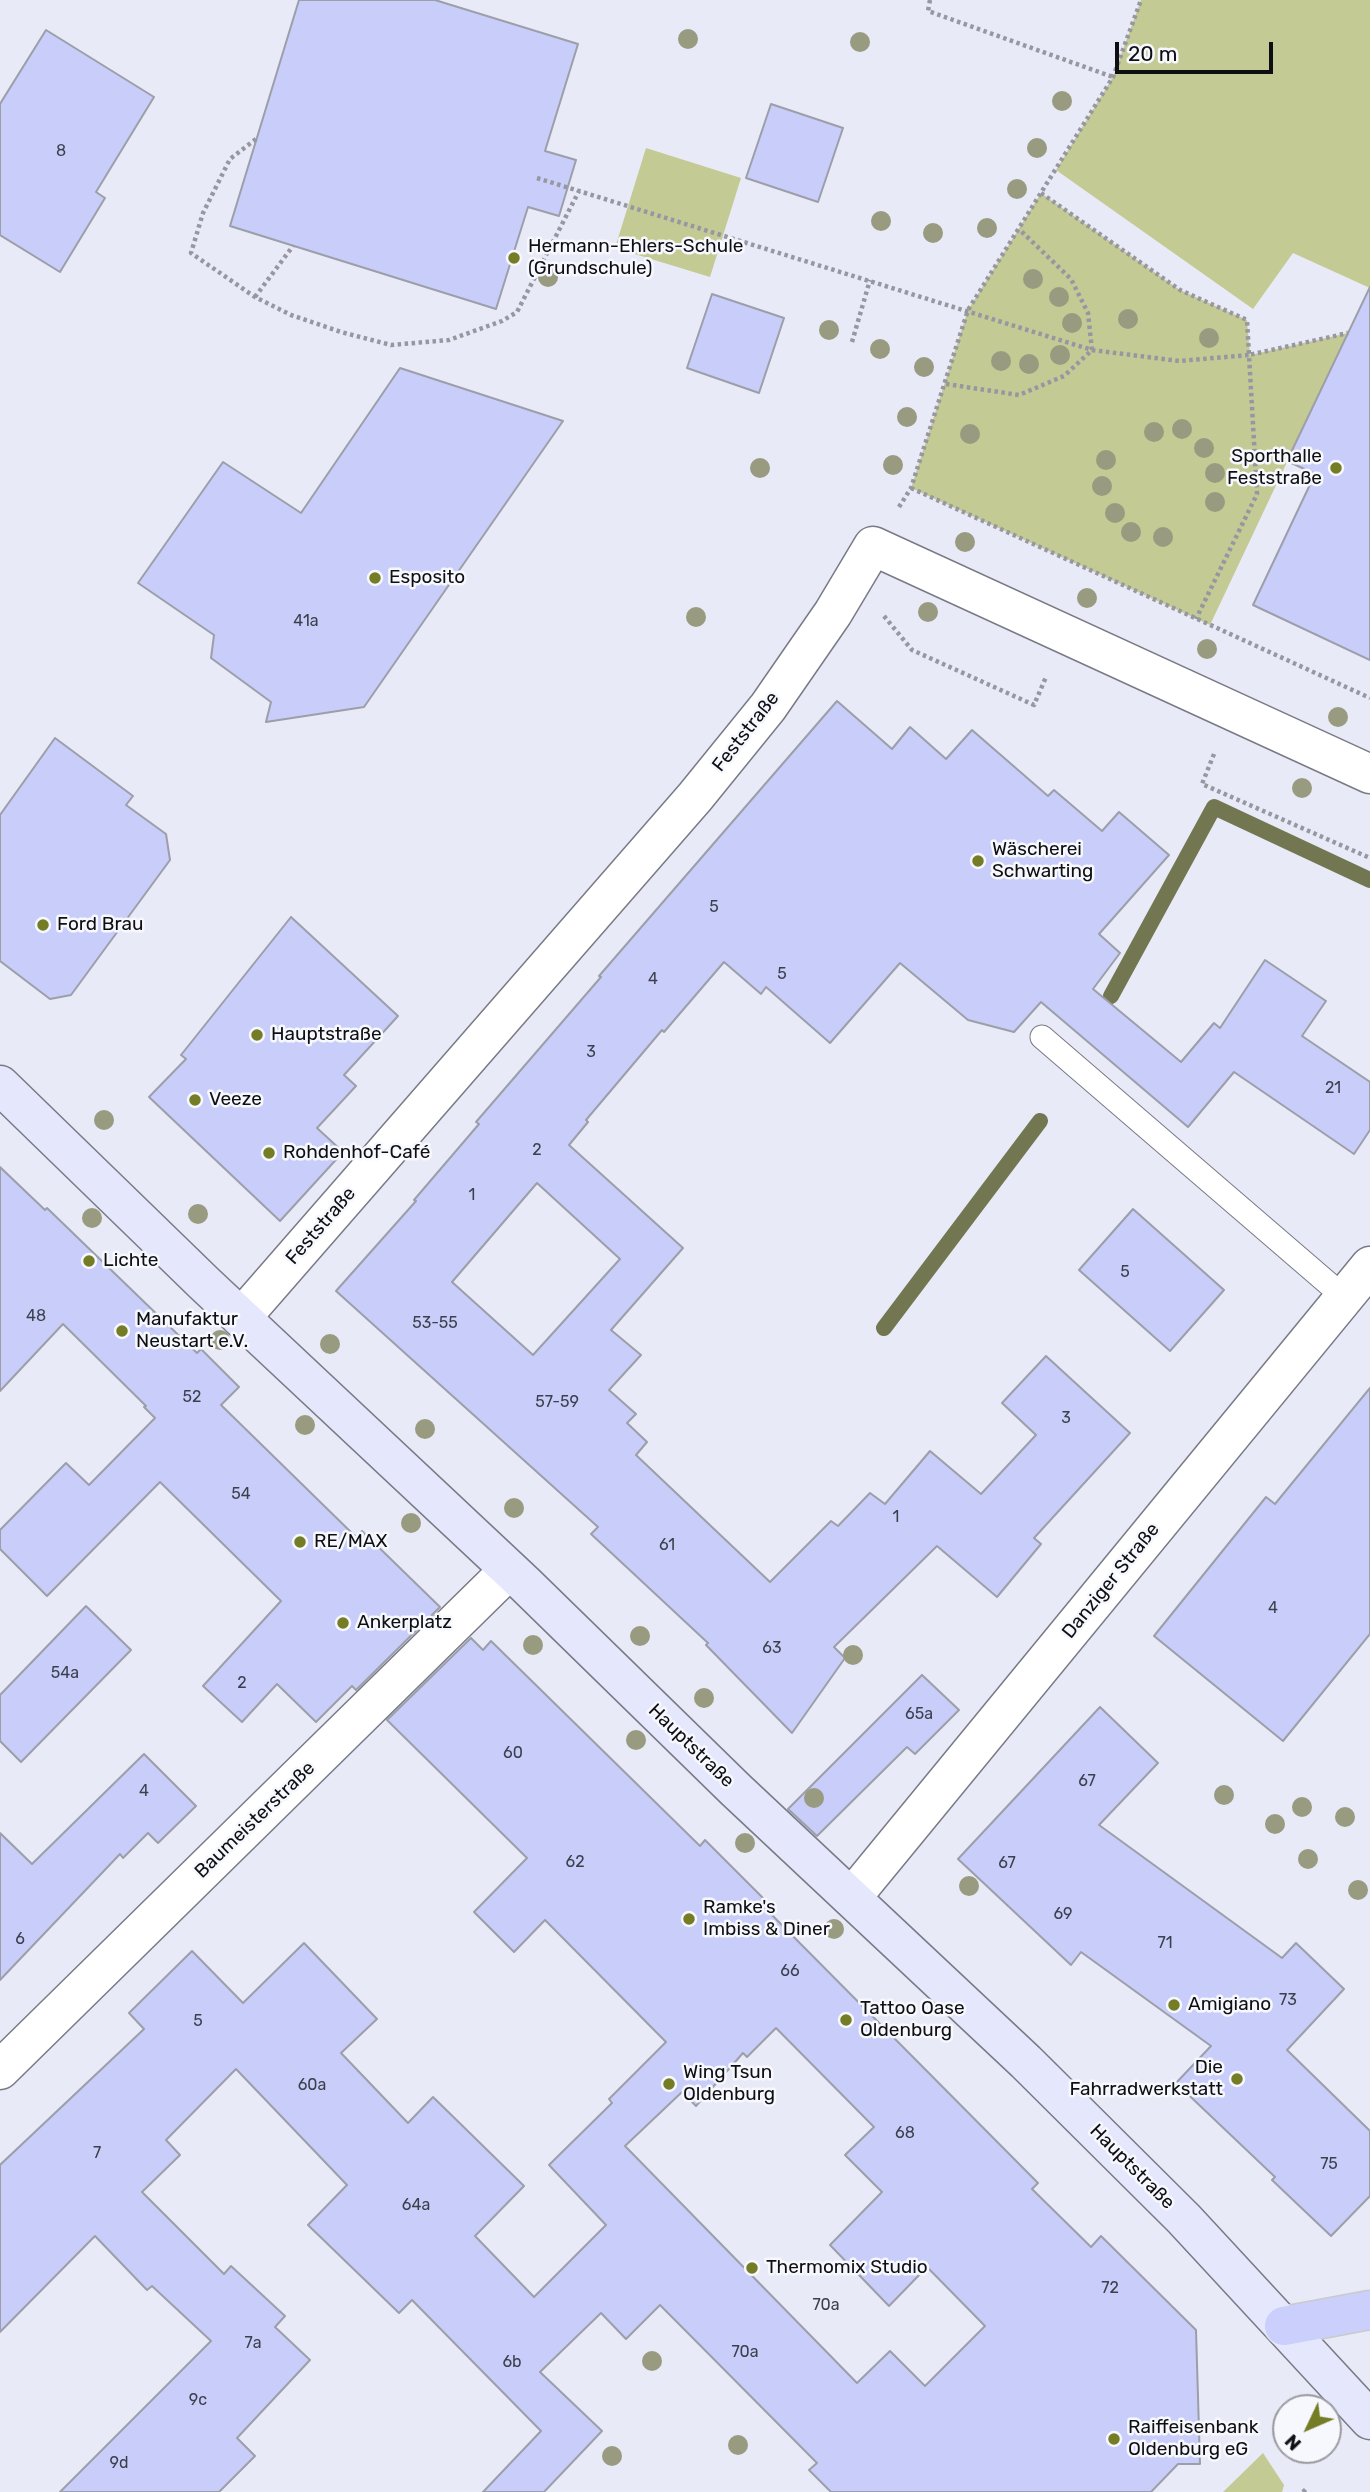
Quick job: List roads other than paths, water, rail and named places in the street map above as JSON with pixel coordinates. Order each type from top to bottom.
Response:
[{"type":"main road","points":[[1284,2326],[1370,2310]]},
{"type":"street","name":"Feststraße","points":[[241,1318],[695,797],[768,707],[833,613],[873,546],[1370,774]]},
{"type":"street","name":"Hauptstraße","points":[[0,1085],[736,1790],[1008,2045],[1184,2219],[1370,2420]]},
{"type":"street","name":"Danziger Straße","points":[[852,1897],[1370,1266]]},
{"type":"street","name":"Baumeisterstraße","points":[[0,2070],[509,1570]]},
{"type":"lane","points":[[1042,1037],[1344,1297]]},
{"type":"waterway","points":[[1111,996],[1214,807],[1370,880]]},
{"type":"waterway","points":[[884,1328],[1040,1121]]},
{"type":"place","name":"Hermann-Ehlers-Schule (Grundschule)","points":[[514,258]]},
{"type":"place","name":"Sporthalle Feststraße","points":[[1336,468]]},
{"type":"place","name":"Esposito","points":[[375,578]]},
{"type":"place","name":"Wäscherei Schwarting","points":[[978,861]]},
{"type":"place","name":"Ford Brau","points":[[43,925]]},
{"type":"place","name":"Hauptstraße","points":[[257,1035]]},
{"type":"place","name":"Veeze","points":[[195,1100]]},
{"type":"place","name":"Rohdenhof-Café","points":[[269,1153]]},
{"type":"place","name":"Lichte","points":[[89,1261]]},
{"type":"place","name":"Manufaktur Neustart e.V.","points":[[122,1331]]},
{"type":"place","name":"RE/MAX","points":[[300,1542]]},
{"type":"place","name":"Ankerplatz","points":[[343,1623]]},
{"type":"place","name":"Ramke's Imbiss & Diner","points":[[689,1919]]},
{"type":"place","name":"Amigiano","points":[[1174,2005]]},
{"type":"place","name":"Tattoo Oase Oldenburg","points":[[846,2020]]},
{"type":"place","name":"Die Fahrradwerkstatt","points":[[1237,2079]]},
{"type":"place","name":"Wing Tsun Oldenburg","points":[[669,2084]]},
{"type":"place","name":"Thermomix Studio","points":[[752,2268]]},
{"type":"place","name":"Raiffeisenbank Oldenburg eG","points":[[1114,2439]]}]
